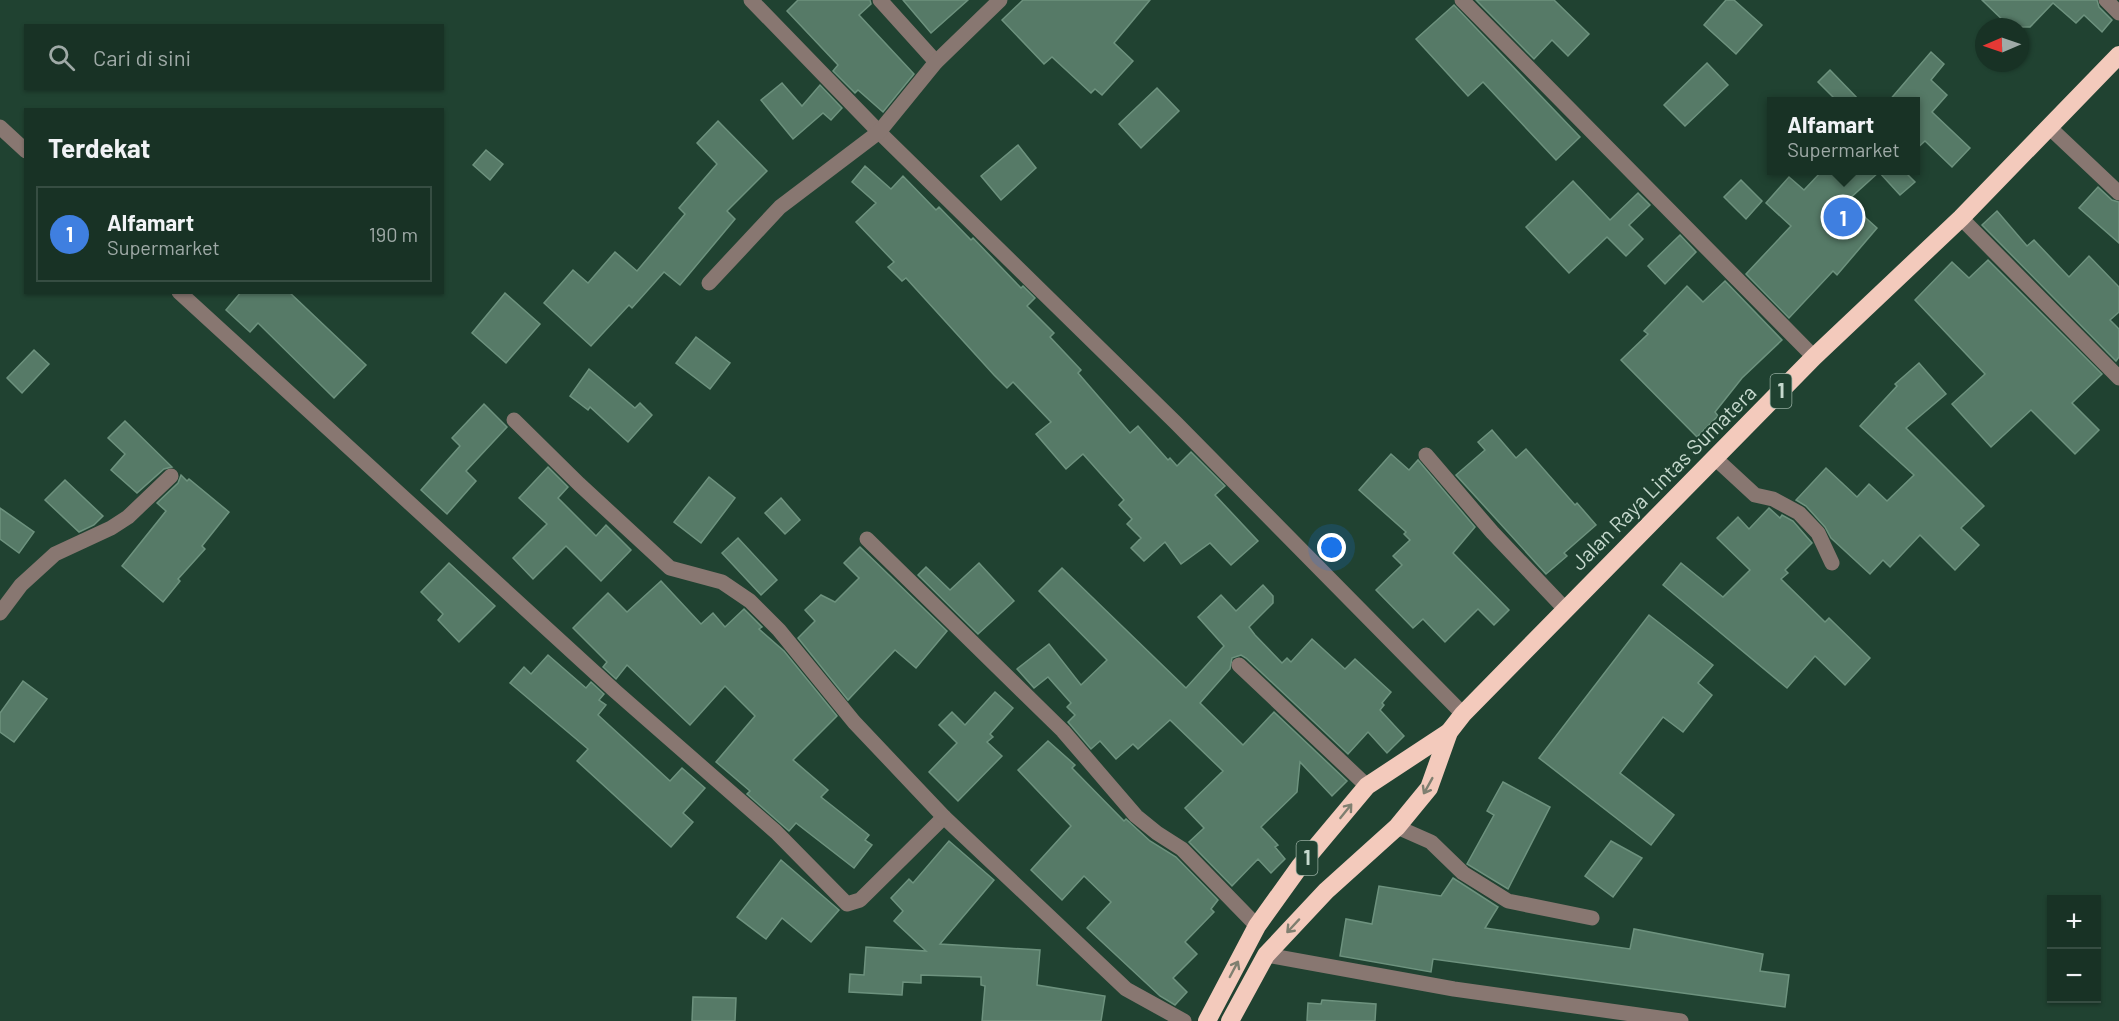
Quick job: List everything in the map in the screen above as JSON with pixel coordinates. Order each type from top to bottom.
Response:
[{"type":"highway","name":"Jalan Raya Lintas Sumatera","points":[[1230,1021],[1266,955],[1326,891],[1397,826],[1429,789],[1449,732],[1463,714],[1814,357],[1961,218],[2119,55]]},
{"type":"highway","name":"Jalan Raya Lintas Sumatera","points":[[1207,1021],[1257,926],[1300,866],[1367,786],[1449,732]]},
{"type":"street","points":[[751,0],[879,132],[1176,423],[1463,714]]},
{"type":"street","points":[[880,0],[936,62]]},
{"type":"street","points":[[709,283],[780,207],[879,132],[936,62],[1000,0]]},
{"type":"street","points":[[1462,0],[1814,357]]},
{"type":"street","points":[[2106,0],[2119,13]]},
{"type":"street","points":[[0,127],[24,149]]},
{"type":"street","points":[[2050,128],[2119,193]]},
{"type":"street","points":[[1961,218],[2119,378]]},
{"type":"street","points":[[181,294],[606,683],[776,832],[848,904],[860,900],[944,817]]},
{"type":"street","points":[[514,420],[670,568],[722,582],[750,601],[779,630],[854,722],[944,817],[1126,989],[1184,1021]]},
{"type":"street","points":[[1426,455],[1492,532],[1566,610]]},
{"type":"street","points":[[1716,459],[1755,495],[1773,498],[1799,513],[1818,533],[1832,563]]},
{"type":"street","points":[[0,614],[21,585],[55,554],[111,528],[128,517],[171,476]]},
{"type":"street","points":[[867,539],[1063,731],[1136,816],[1182,849],[1257,926]]},
{"type":"street","points":[[1239,665],[1367,786]]},
{"type":"street","points":[[1397,826],[1431,843],[1463,873],[1508,901],[1592,918]]},
{"type":"street","points":[[1266,955],[1454,988],[1681,1021]]},
{"type":"building","points":[[798,0],[870,0],[871,4],[859,15],[914,74],[883,112],[858,90],[855,93],[833,71],[838,65],[787,11]]},
{"type":"building","points":[[903,0],[968,0],[931,33]]},
{"type":"building","points":[[1023,0],[1150,0],[1114,43],[1133,61],[1102,95],[1095,89],[1091,93],[1052,57],[1044,64],[1002,20]]},
{"type":"building","points":[[1476,0],[1554,0],[1589,34],[1568,56],[1552,40],[1534,59]]},
{"type":"building","points":[[1726,0],[1734,0],[1762,25],[1736,54],[1704,25]]},
{"type":"building","points":[[1982,0],[2097,0],[2099,7],[2112,20],[2102,32],[2084,15],[2076,23],[2053,3],[2030,27],[2029,18],[2001,18]]},
{"type":"building","points":[[1454,5],[1580,137],[1556,160],[1483,82],[1468,96],[1416,39]]},
{"type":"building","points":[[1931,52],[1944,64],[1931,80],[1947,95],[1932,112],[1970,148],[1952,167],[1925,141],[1920,146],[1920,97],[1892,97]]},
{"type":"building","points":[[1707,63],[1728,85],[1685,126],[1664,105]]},
{"type":"building","points":[[1830,70],[1856,97],[1833,97],[1818,82]]},
{"type":"building","points":[[782,83],[802,106],[820,85],[842,108],[831,120],[823,113],[793,139],[761,100]]},
{"type":"building","points":[[1157,88],[1179,111],[1141,148],[1119,124]]},
{"type":"building","points":[[718,121],[767,171],[727,211],[735,219],[680,285],[664,272],[632,308],[629,305],[591,346],[544,303],[573,270],[588,283],[615,252],[637,271],[685,214],[679,208],[717,164],[697,143]]},
{"type":"building","points":[[1018,145],[1036,168],[1001,200],[981,176]]},
{"type":"building","points":[[486,150],[503,164],[490,180],[473,165]]},
{"type":"building","points":[[865,166],[891,189],[903,176],[936,210],[939,207],[971,240],[973,238],[1021,288],[1023,286],[1035,298],[1027,306],[1054,333],[1050,337],[1081,370],[1078,373],[1130,433],[1138,426],[1168,460],[1170,458],[1177,466],[1191,452],[1225,486],[1215,495],[1258,541],[1231,565],[1210,543],[1181,564],[1165,542],[1144,561],[1131,548],[1141,538],[1127,524],[1132,519],[1119,505],[1124,500],[1083,454],[1066,469],[1036,434],[1051,422],[1013,382],[1007,388],[906,278],[902,281],[888,267],[894,262],[856,222],[876,203],[852,182]]},
{"type":"building","points":[[1818,175],[1876,175],[1847,201],[1877,228],[1837,275],[1833,271],[1789,318],[1746,274],[1791,226],[1766,203],[1789,177],[1804,190]]},
{"type":"building","points":[[1882,175],[1908,175],[1915,182],[1900,195]]},
{"type":"building","points":[[1741,180],[1762,201],[1746,219],[1724,197]]},
{"type":"building","points":[[1573,181],[1610,220],[1638,193],[1650,205],[1629,225],[1643,239],[1626,256],[1607,237],[1569,273],[1526,227]]},
{"type":"building","points":[[2098,187],[2112,200],[2119,202],[2119,243],[2079,208]]},
{"type":"building","points":[[1997,211],[2027,246],[2034,240],[2069,277],[2089,256],[2119,287],[2119,312],[2110,320],[2119,329],[2119,357],[2116,361],[1982,225]]},
{"type":"building","points":[[1680,235],[1696,252],[1665,284],[1648,266]]},
{"type":"building","points":[[1988,260],[2102,374],[2072,403],[2099,430],[2075,454],[2031,410],[1991,447],[1952,404],[1985,374],[1915,300],[1952,262],[1969,278]]},
{"type":"building","points":[[1725,281],[1782,340],[1742,378],[1715,412],[1718,416],[1697,437],[1621,360],[1648,334],[1644,331],[1687,286],[1703,302]]},
{"type":"building","points":[[505,293],[540,324],[506,363],[472,333]]},
{"type":"building","points":[[239,294],[291,294],[366,365],[334,398],[258,323],[250,332],[226,310]]},
{"type":"building","points":[[696,337],[730,363],[710,389],[676,363]]},
{"type":"building","points":[[34,350],[49,364],[22,393],[7,378]]},
{"type":"building","points":[[1919,363],[1946,394],[1906,428],[1984,506],[1961,528],[1979,545],[1955,570],[1920,535],[1890,567],[1883,560],[1870,574],[1831,538],[1825,527],[1806,506],[1796,500],[1826,468],[1857,497],[1869,484],[1887,501],[1914,475],[1860,426],[1897,386],[1895,384]]},
{"type":"building","points":[[589,369],[635,408],[640,403],[652,415],[628,442],[590,407],[588,410],[570,396]]},
{"type":"building","points":[[484,404],[507,427],[466,471],[476,481],[447,514],[421,490],[460,446],[452,438]]},
{"type":"building","points":[[125,421],[172,467],[164,469],[137,493],[111,470],[125,454],[108,438]]},
{"type":"building","points":[[1492,430],[1516,458],[1526,449],[1575,505],[1577,503],[1596,525],[1564,553],[1567,556],[1546,574],[1456,475],[1485,450],[1478,442]]},
{"type":"building","points":[[1391,454],[1409,470],[1418,460],[1475,527],[1453,553],[1509,610],[1494,625],[1478,609],[1445,642],[1423,619],[1413,628],[1376,590],[1402,565],[1393,556],[1410,540],[1404,534],[1406,532],[1359,490]]},
{"type":"building","points":[[548,467],[568,487],[558,498],[596,536],[606,525],[631,550],[601,581],[566,546],[533,579],[513,558],[547,524],[519,498]]},
{"type":"building","points":[[181,475],[229,512],[202,546],[205,549],[178,579],[180,581],[163,602],[122,566],[166,511],[157,503],[178,483]]},
{"type":"building","points":[[709,477],[735,498],[701,543],[674,522]]},
{"type":"building","points":[[65,480],[103,516],[94,525],[79,532],[45,500]]},
{"type":"building","points":[[781,498],[800,520],[785,534],[765,513]]},
{"type":"building","points":[[0,508],[34,532],[19,553],[0,539]]},
{"type":"building","points":[[1769,508],[1780,518],[1782,515],[1793,521],[1812,543],[1785,570],[1788,573],[1781,579],[1825,622],[1829,618],[1870,658],[1845,685],[1815,656],[1787,688],[1663,585],[1681,563],[1723,597],[1750,570],[1717,538],[1738,517],[1749,529]]},
{"type":"building","points":[[738,538],[777,580],[761,595],[722,553]]},
{"type":"building","points":[[860,547],[947,631],[916,668],[895,650],[848,700],[798,638],[815,621],[805,610],[821,595],[835,602],[859,578],[844,563]]},
{"type":"building","points":[[449,563],[495,606],[459,642],[438,620],[443,614],[421,592]]},
{"type":"building","points":[[979,563],[1014,601],[978,634],[918,575],[926,567],[950,590]]},
{"type":"building","points":[[1062,568],[1186,688],[1224,646],[1198,617],[1221,595],[1236,611],[1263,585],[1273,596],[1273,603],[1249,627],[1255,635],[1282,663],[1287,658],[1291,662],[1312,639],[1345,669],[1355,659],[1391,692],[1382,703],[1384,705],[1380,710],[1404,736],[1387,753],[1368,732],[1348,754],[1246,658],[1241,655],[1232,658],[1230,669],[1200,703],[1243,745],[1274,712],[1347,781],[1332,796],[1300,762],[1297,792],[1261,827],[1278,845],[1275,847],[1285,859],[1271,873],[1258,859],[1232,886],[1189,842],[1204,828],[1185,808],[1223,771],[1170,720],[1138,749],[1133,744],[1116,759],[1100,741],[1091,749],[1068,722],[1075,715],[1067,707],[1071,703],[1048,677],[1034,688],[1017,669],[1049,644],[1081,685],[1107,660],[1039,591]]},
{"type":"building","points":[[661,581],[701,624],[713,613],[725,627],[744,609],[762,627],[759,629],[784,651],[837,716],[793,760],[828,790],[821,797],[869,835],[865,840],[872,845],[854,868],[796,823],[789,831],[747,794],[750,791],[716,762],[755,716],[725,686],[690,725],[627,665],[616,679],[603,667],[607,662],[573,628],[608,593],[627,612]]},
{"type":"building","points":[[1649,615],[1713,665],[1698,683],[1712,695],[1683,732],[1663,717],[1620,773],[1674,815],[1651,845],[1539,758]]},
{"type":"building","points":[[548,655],[586,688],[591,682],[604,694],[599,700],[606,705],[598,715],[670,781],[682,768],[705,788],[683,813],[693,822],[671,847],[577,761],[588,749],[510,683],[524,667],[531,674]]},
{"type":"building","points":[[23,681],[47,699],[14,742],[0,732],[0,713]]},
{"type":"building","points":[[995,692],[1013,708],[990,734],[993,737],[987,742],[1002,756],[958,801],[929,772],[957,743],[939,725],[952,712],[965,725]]},
{"type":"building","points":[[1048,741],[1075,765],[1072,768],[1124,821],[1126,819],[1150,841],[1176,857],[1218,900],[1211,909],[1214,912],[1185,942],[1197,954],[1173,978],[1187,992],[1175,1005],[1160,996],[1087,928],[1111,902],[1084,876],[1062,900],[1031,870],[1071,826],[1018,770]]},
{"type":"building","points":[[1503,782],[1550,807],[1508,889],[1467,864],[1494,815],[1487,811]]},
{"type":"building","points":[[949,841],[994,880],[940,944],[1040,950],[1037,985],[1105,996],[1101,1021],[982,1021],[985,986],[981,985],[981,977],[921,975],[921,983],[903,982],[902,995],[849,992],[850,974],[864,975],[866,947],[926,951],[894,921],[903,911],[891,898],[909,879],[913,883]]},
{"type":"building","points":[[1611,841],[1642,858],[1613,897],[1585,876]]},
{"type":"building","points":[[781,860],[839,910],[811,942],[782,918],[766,939],[737,917]]},
{"type":"building","points":[[1453,878],[1498,907],[1485,928],[1630,949],[1634,929],[1763,954],[1760,971],[1789,975],[1785,1007],[1433,959],[1431,972],[1340,956],[1346,919],[1372,924],[1379,886],[1441,896]]},
{"type":"building","points":[[693,997],[736,998],[735,1021],[692,1021]]},
{"type":"building","points":[[1322,1000],[1376,1004],[1375,1021],[1307,1021],[1308,1003],[1321,1004]]},
{"type":"place","name":"Alfamart","points":[[1843,217]]}]
